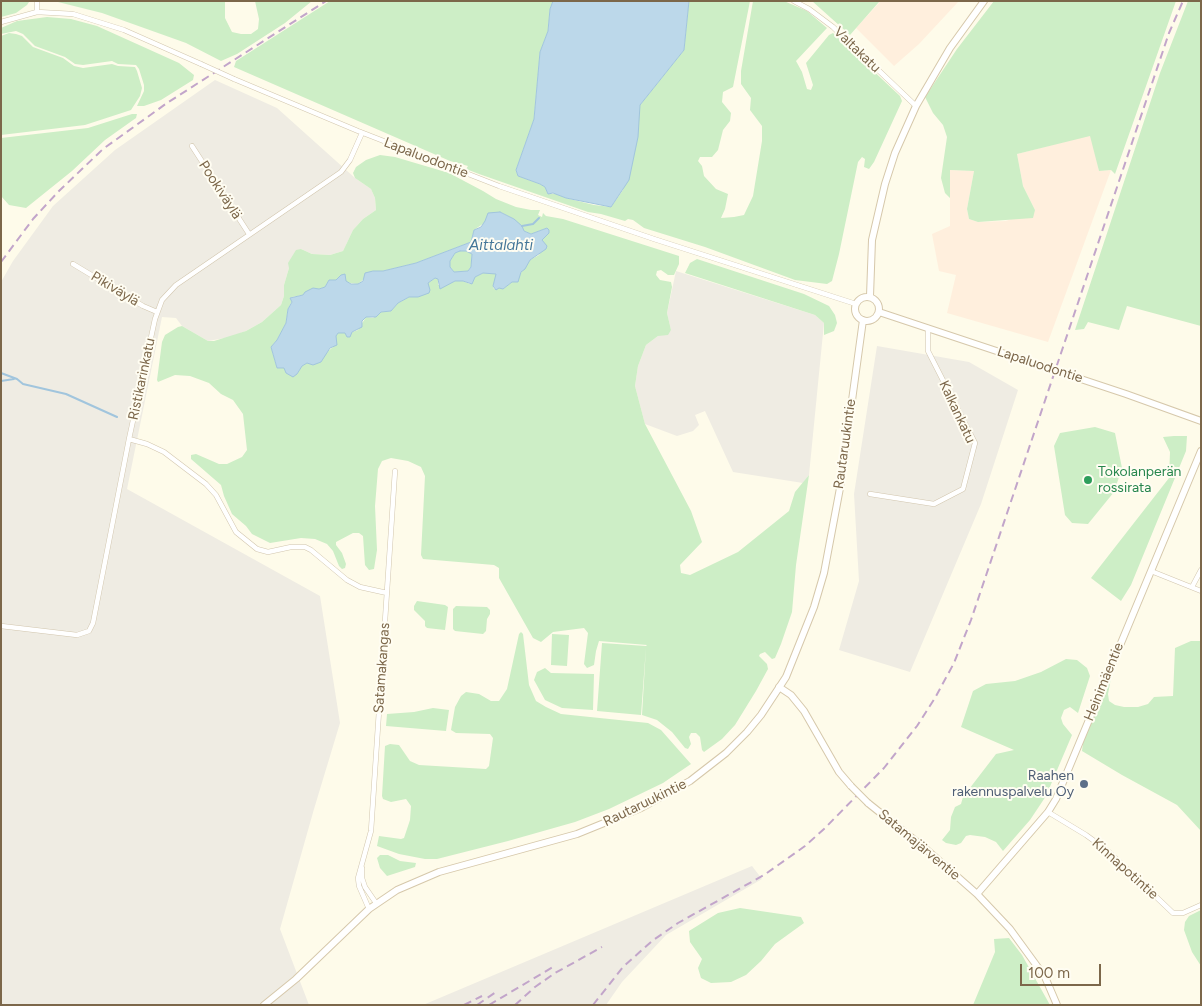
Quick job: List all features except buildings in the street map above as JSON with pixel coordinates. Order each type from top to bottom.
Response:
[{"type":"main road","points":[[870,296],[872,240],[885,184],[896,152],[916,106],[950,48],[984,1]]},
{"type":"main road","points":[[870,296],[877,300],[880,308],[878,316],[871,320],[863,320],[857,315],[856,304],[862,298],[870,296]]},
{"type":"main road","name":"Lapaluodontie","points":[[879,312],[1126,394],[1201,421]]},
{"type":"main road","name":"Rautaruukintie","points":[[264,1005],[296,979],[369,909],[409,884],[428,876],[577,834],[620,818],[664,797],[690,781],[726,753],[747,732],[779,687],[789,668],[814,607],[824,573],[840,488],[863,320]]},
{"type":"main road","name":"Heinimäentie","points":[[977,894],[1048,812],[1056,799],[1201,451]]},
{"type":"main road","name":"Satamajärventie","points":[[779,687],[791,695],[804,711],[839,772],[851,786],[868,803],[927,850],[977,894],[1010,929],[1045,977],[1057,1005]]},
{"type":"street","points":[[37,1],[37,12]]},
{"type":"street","name":"Valtakatu","points":[[794,1],[809,9],[833,27],[916,106]]},
{"type":"street","name":"Lapaluodontie","points":[[1,22],[37,12],[73,14],[101,22],[362,132],[532,198],[856,304]]},
{"type":"street","name":"Ristikarinkatu","points":[[1,626],[77,635],[89,631],[93,623],[129,439],[157,312],[165,295],[176,285],[341,172],[350,160],[362,132]]},
{"type":"street","name":"Pookiväylä","points":[[192,146],[249,234]]},
{"type":"street","name":"Pikiväylä","points":[[73,264],[143,306],[157,312]]},
{"type":"street","name":"Kalkankatu","points":[[870,494],[934,504],[963,489],[975,443],[928,351],[928,328]]},
{"type":"street","points":[[129,439],[153,446],[206,484],[216,495],[236,532],[256,549],[268,552],[291,546],[305,547],[312,550],[347,580],[360,587],[387,593]]},
{"type":"street","name":"Satamakangas","points":[[369,909],[358,882],[371,831],[395,471]]},
{"type":"street","points":[[1192,587],[1201,570]]},
{"type":"street","points":[[1151,571],[1201,590]]},
{"type":"street","name":"Kinnapotintie","points":[[1048,812],[1108,851],[1172,913],[1183,914],[1201,905]]},
{"type":"street","name":"Satamakangas","points":[[362,864],[364,882],[376,904]]},
{"type":"shaded area","points":[[878,1],[959,1],[919,44],[894,66],[856,28],[879,3]]},
{"type":"shaded area","points":[[215,80],[277,108],[355,178],[371,189],[375,198],[376,210],[363,219],[353,230],[343,251],[330,255],[312,254],[301,249],[289,263],[281,305],[262,322],[246,331],[231,337],[208,341],[182,326],[176,318],[162,317],[127,489],[320,596],[340,723],[280,929],[309,1005],[1,1005],[1,282],[13,261],[53,206],[115,150]]},
{"type":"shaded area","points":[[1091,135],[1099,171],[1111,170],[1048,342],[947,313],[956,275],[939,271],[932,234],[950,226],[950,170],[974,171],[967,209],[969,219],[978,222],[1006,221],[1035,210],[1023,186],[1017,154]]},
{"type":"shaded area","points":[[676,271],[815,315],[824,323],[809,475],[803,483],[733,472],[705,411],[695,415],[699,425],[693,431],[677,436],[645,424],[635,386],[638,366],[646,345],[658,336],[671,330],[667,313]]},
{"type":"shaded area","points":[[877,346],[969,362],[1018,390],[981,504],[910,672],[839,650],[859,581],[854,494]]},
{"type":"shaded area","points":[[752,866],[762,879],[666,935],[622,982],[606,1005],[423,1005]]},
{"type":"green space","points":[[2,1],[29,2],[16,13],[1,17]]},
{"type":"green space","points":[[54,1],[225,1],[225,18],[232,32],[251,34],[258,29],[259,19],[255,1],[312,1],[285,23],[237,54],[221,61],[186,43],[102,13]]},
{"type":"green space","points":[[330,1],[553,1],[550,9],[548,31],[540,52],[534,119],[516,170],[518,176],[545,187],[548,194],[557,194],[594,205],[611,207],[623,190],[640,105],[684,50],[689,1],[750,1],[733,87],[723,92],[722,102],[731,113],[730,121],[723,130],[718,150],[712,157],[700,157],[698,161],[702,166],[704,176],[716,189],[728,194],[721,218],[744,215],[753,196],[762,141],[762,126],[750,110],[751,98],[741,84],[741,71],[753,1],[784,1],[807,11],[827,28],[796,61],[802,72],[807,89],[811,90],[813,85],[806,63],[829,35],[833,33],[900,96],[902,101],[869,169],[864,167],[865,159],[862,157],[858,162],[832,281],[827,284],[795,280],[705,247],[644,228],[633,220],[628,219],[625,221],[588,212],[479,174],[466,169],[468,166],[450,161],[234,67],[236,61]]},
{"type":"green space","points":[[812,1],[878,1],[879,2],[850,35]]},
{"type":"green space","points":[[994,1],[1176,1],[1115,174],[1111,170],[1099,171],[1090,136],[1017,154],[1023,186],[1035,210],[1033,218],[978,222],[969,219],[967,209],[974,171],[950,170],[950,198],[945,193],[941,178],[947,137],[943,125],[933,113],[925,97],[957,49]]},
{"type":"green space","points":[[1188,1],[1201,1],[1201,326],[1127,306],[1119,330],[1088,322],[1084,329],[1075,330],[1160,73]]},
{"type":"green space","points":[[47,17],[71,19],[97,26],[179,63],[194,75],[193,80],[161,100],[144,106],[137,106],[144,91],[144,85],[136,65],[118,64],[112,61],[83,65],[75,64],[65,57],[35,46],[23,34],[16,31],[1,34],[1,28],[17,21]]},
{"type":"green space","points":[[9,33],[22,36],[33,47],[63,58],[74,66],[83,68],[112,64],[135,67],[142,88],[140,96],[131,110],[85,125],[1,135],[1,36]]},
{"type":"green space","points":[[137,114],[136,118],[105,140],[72,171],[26,208],[9,205],[1,196],[1,138],[88,128]]},
{"type":"green space","points":[[380,155],[395,157],[449,173],[496,199],[516,207],[540,210],[538,215],[542,217],[543,213],[546,216],[563,219],[679,256],[679,264],[674,275],[668,275],[661,270],[657,271],[656,275],[660,280],[671,282],[672,287],[667,313],[671,330],[668,335],[658,336],[646,345],[638,366],[635,386],[645,424],[691,511],[702,542],[680,565],[681,573],[690,575],[738,552],[789,511],[795,492],[809,475],[796,565],[792,612],[781,644],[775,658],[772,659],[765,652],[760,654],[759,656],[767,664],[768,669],[756,691],[735,725],[722,739],[704,752],[700,737],[696,733],[691,733],[689,737],[691,744],[688,749],[685,748],[672,732],[657,720],[642,715],[646,647],[641,715],[597,711],[602,643],[647,645],[599,641],[594,665],[587,668],[584,664],[588,633],[584,628],[553,632],[541,642],[533,638],[499,578],[499,568],[494,565],[423,559],[421,555],[425,476],[421,467],[408,461],[391,458],[382,461],[378,469],[375,506],[377,550],[374,569],[369,570],[365,565],[363,536],[359,533],[353,533],[336,542],[346,564],[345,568],[342,569],[333,551],[327,544],[315,539],[301,538],[270,543],[252,534],[232,514],[221,485],[191,459],[191,455],[196,454],[219,464],[227,464],[242,457],[247,450],[243,414],[233,400],[221,394],[209,383],[190,376],[175,375],[158,382],[162,342],[165,335],[182,326],[208,341],[214,341],[246,331],[262,322],[281,305],[289,268],[288,263],[296,250],[301,249],[312,254],[330,255],[343,251],[353,230],[363,219],[376,210],[375,198],[371,189],[355,178],[353,173],[356,167],[366,160]],"holes":[[[500,212],[514,219],[524,231],[531,234],[547,228],[546,235],[542,240],[544,244],[539,255],[530,260],[518,277],[503,289],[499,287],[494,289],[496,274],[493,272],[483,273],[475,277],[470,284],[463,281],[455,281],[438,285],[438,279],[435,278],[428,283],[428,287],[418,297],[409,297],[398,303],[391,311],[381,312],[373,318],[366,317],[358,330],[350,333],[338,333],[334,346],[325,354],[321,362],[307,363],[301,366],[297,374],[284,368],[277,368],[271,347],[286,323],[288,309],[292,301],[290,298],[325,287],[329,280],[358,284],[373,271],[383,271],[416,263],[471,242],[474,230]]]},
{"type":"green space","points":[[460,251],[472,254],[471,267],[468,271],[454,272],[450,267],[450,261],[455,253]]},
{"type":"green space","points":[[697,259],[804,294],[829,306],[835,315],[837,323],[834,331],[824,335],[824,323],[815,315],[685,273],[690,263]]},
{"type":"green space","name":"Tokolanperän rossirata","points":[[1095,427],[1115,433],[1122,468],[1114,492],[1088,524],[1072,523],[1065,515],[1054,446],[1060,433]]},
{"type":"green space","points":[[1187,436],[1186,451],[1131,585],[1121,601],[1091,578],[1169,478],[1170,452],[1163,437]]},
{"type":"green space","points":[[417,601],[448,607],[445,630],[427,628],[425,626],[425,621],[414,610]]},
{"type":"green space","points":[[456,606],[487,607],[490,610],[490,614],[487,619],[486,631],[483,634],[455,631],[453,629],[453,609]]},
{"type":"green space","points":[[521,632],[523,634],[529,685],[536,701],[561,714],[648,723],[661,730],[691,764],[663,783],[609,809],[575,822],[508,841],[437,859],[425,859],[399,854],[377,846],[379,836],[404,838],[410,820],[411,806],[406,799],[391,802],[383,799],[385,746],[390,744],[399,745],[410,761],[419,765],[486,769],[489,766],[493,738],[490,734],[456,733],[451,730],[455,707],[461,696],[466,692],[479,694],[491,701],[499,701],[507,689]]},
{"type":"green space","points":[[552,634],[569,635],[567,666],[551,665]]},
{"type":"green space","points":[[1191,641],[1201,641],[1201,831],[1177,805],[1082,751],[1084,735],[1111,678],[1108,694],[1109,701],[1115,705],[1138,707],[1148,704],[1154,697],[1173,696],[1175,648]]},
{"type":"green space","points":[[1066,659],[1077,660],[1087,668],[1090,676],[1078,713],[1070,707],[1064,710],[1061,718],[1063,724],[1072,735],[1046,796],[1030,820],[1003,851],[996,842],[985,837],[970,835],[966,836],[961,843],[956,845],[946,843],[942,840],[950,830],[951,817],[955,807],[961,804],[963,797],[996,754],[1014,750],[961,727],[973,691],[986,684],[1015,681],[1041,672]]},
{"type":"green space","points":[[545,668],[551,673],[594,674],[593,710],[562,708],[545,700],[534,680],[537,672]]},
{"type":"green space","points":[[433,708],[449,710],[446,731],[386,726],[387,714],[414,712]]},
{"type":"green space","points":[[380,855],[388,855],[400,861],[416,863],[415,867],[387,876],[380,868],[377,858]]},
{"type":"green space","points":[[740,908],[801,917],[804,923],[775,944],[746,975],[731,982],[711,983],[701,978],[698,968],[702,959],[690,942],[689,931],[718,913]]},
{"type":"green space","points":[[1201,910],[1201,966],[1192,952],[1184,930],[1185,922],[1189,916]]},
{"type":"green space","points":[[1009,938],[1022,955],[1050,1005],[973,1005],[995,952],[994,939]]},
{"type":"water","points":[[553,1],[689,1],[684,50],[640,105],[638,137],[629,180],[611,207],[566,198],[553,193],[548,194],[545,187],[518,176],[516,170],[534,119],[540,52],[548,31],[550,9]]},
{"type":"water","name":"Aittalahti","points":[[500,212],[514,219],[522,226],[524,231],[531,234],[547,228],[549,230],[549,233],[542,240],[547,246],[546,249],[530,260],[521,272],[518,282],[512,282],[503,289],[499,288],[496,290],[493,286],[496,274],[483,273],[475,277],[472,284],[455,281],[440,289],[438,279],[435,278],[428,283],[429,293],[418,297],[409,297],[398,303],[391,311],[381,312],[376,317],[366,317],[362,321],[362,327],[352,332],[350,337],[347,337],[345,333],[338,333],[336,336],[337,345],[330,348],[321,362],[313,365],[307,363],[293,377],[286,373],[284,368],[277,368],[271,347],[286,323],[288,309],[292,302],[290,298],[303,295],[313,288],[325,287],[329,280],[336,280],[341,275],[345,274],[346,281],[351,284],[358,284],[363,281],[365,273],[383,271],[416,263],[471,242],[474,230],[481,227],[488,213]],"holes":[[[466,251],[472,254],[471,267],[468,271],[454,272],[450,267],[450,261],[455,253]]]},
{"type":"waterway","points":[[522,226],[533,224],[539,218]]},
{"type":"waterway","points":[[1,373],[17,379],[23,384],[66,394],[117,417]]},
{"type":"waterway","points":[[1,381],[14,379]]},
{"type":"railway","points":[[1,262],[33,219],[103,149],[167,103],[326,1]]},
{"type":"railway","points":[[593,1005],[623,967],[652,941],[678,923],[764,875],[805,846],[824,829],[884,768],[917,726],[935,698],[954,663],[971,620],[1169,33],[1183,1]]},
{"type":"railway","points":[[515,1005],[535,987],[555,973],[602,947]]},
{"type":"railway","points":[[489,1005],[553,967]]},
{"type":"railway","points":[[477,1005],[496,992]]},
{"type":"railway","points":[[464,1005],[482,996]]},
{"type":"place","name":"Tokolanperän rossirata","points":[[1088,480]]},
{"type":"place","name":"Raahen rakennuspalvelu Oy","points":[[1084,784]]}]
